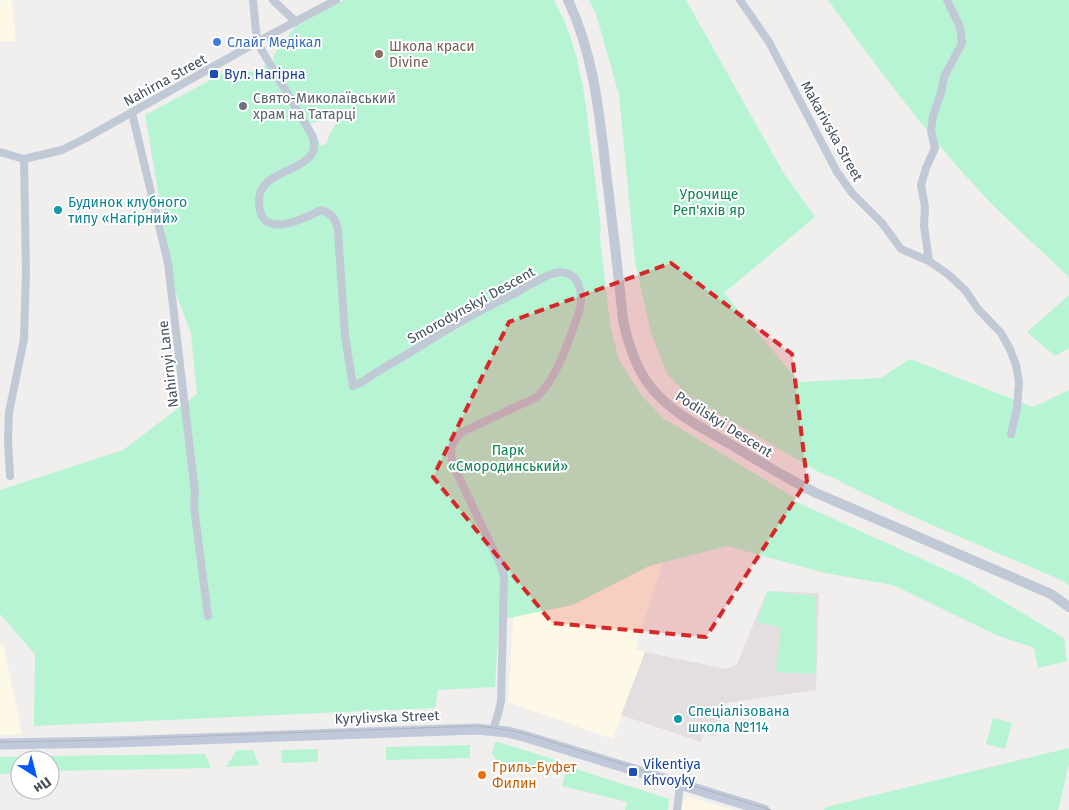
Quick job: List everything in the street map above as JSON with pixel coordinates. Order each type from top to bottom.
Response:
[{"type":"main road","name":"Kyrylivska Street","points":[[0,744],[493,730],[527,737],[764,810]]},
{"type":"street","points":[[253,0],[257,42]]},
{"type":"street","points":[[273,0],[296,22]]},
{"type":"street","name":"Nahirna Street","points":[[24,160],[62,150],[336,0]]},
{"type":"street","name":"Podilskyi Descent","points":[[568,0],[579,23],[590,59],[598,99],[623,320],[628,344],[637,366],[649,385],[664,402],[682,416],[786,478],[816,493],[1051,594],[1069,607]]},
{"type":"street","name":"Makarivska Street","points":[[740,0],[769,42],[837,172],[852,193],[882,223],[901,249],[929,261],[965,290],[978,310],[1000,334],[1010,349],[1016,365],[1019,382],[1018,408],[1011,434]]},
{"type":"street","points":[[929,261],[924,226],[925,207],[921,185],[935,148],[931,131],[933,116],[944,77],[962,43],[960,27],[947,0]]},
{"type":"street","name":"Smorodynskyi Descent","points":[[257,42],[313,137],[314,145],[313,152],[307,160],[274,177],[264,186],[258,198],[259,210],[265,219],[271,223],[282,225],[298,222],[321,210],[328,212],[335,219],[338,231],[345,336],[353,386],[499,301],[554,274],[565,272],[574,278],[580,286],[582,296],[581,307],[561,358],[546,388],[537,397],[462,432],[455,438],[450,447],[454,467],[501,566],[504,577],[501,701],[493,730]]},
{"type":"street","name":"Nahirnyi Lane","points":[[132,113],[168,263],[195,492],[194,507],[208,616]]},
{"type":"street","points":[[0,152],[24,160],[26,272],[24,339],[9,412],[10,476]]},
{"type":"street","points":[[677,810],[680,784]]},
{"type":"highlighted area","points":[[671,263],[792,354],[807,481],[706,637],[552,623],[433,477],[509,322]]},
{"type":"shaded area","points":[[0,0],[12,0],[16,41],[0,42]]},
{"type":"shaded area","points":[[663,562],[635,649],[645,652],[613,739],[508,702],[514,609]]},
{"type":"shaded area","points":[[767,591],[819,593],[816,690],[726,703],[716,737],[704,733],[701,742],[621,715],[645,652],[726,669],[737,664]]},
{"type":"shaded area","points":[[0,643],[3,644],[22,734],[0,735]]},
{"type":"shaded area","points":[[687,797],[734,810],[682,810],[682,804]]},
{"type":"green space","name":"Парк «Смородинський»","points":[[344,0],[554,0],[569,33],[583,86],[599,208],[601,231],[599,229],[610,324],[619,360],[642,396],[663,418],[795,498],[794,501],[966,579],[1064,638],[1067,661],[1038,668],[1034,648],[996,635],[893,585],[825,573],[727,546],[649,566],[573,605],[499,620],[495,687],[438,690],[435,708],[34,726],[35,654],[0,614],[0,490],[123,450],[197,394],[191,334],[175,290],[145,115],[231,69],[251,72],[275,61],[273,56],[294,28]],"holes":[[[333,119],[336,124],[330,133],[327,143],[321,146],[310,123]]]},
{"type":"green space","name":"Урочище Реп'яхів яр","points":[[589,0],[686,0],[783,172],[815,217],[724,293],[799,382],[881,378],[910,359],[1033,407],[1069,390],[1069,586],[1063,581],[916,518],[830,476],[824,475],[690,397],[667,374],[651,333],[635,262],[619,95],[596,14]]},
{"type":"green space","points":[[828,0],[1069,0],[1069,277],[984,196],[942,149]]},
{"type":"green space","points":[[1069,295],[1069,348],[1055,356],[1027,332]]},
{"type":"green space","points":[[767,591],[816,596],[815,674],[776,672],[781,628],[757,622]]},
{"type":"green space","points":[[993,718],[1012,723],[1005,749],[986,744]]},
{"type":"green space","points":[[495,741],[556,760],[551,774],[498,763],[492,753]]},
{"type":"green space","points":[[470,745],[470,758],[386,760],[386,747]]},
{"type":"green space","points":[[1069,748],[1069,764],[1058,810],[824,810],[826,807]]},
{"type":"green space","points":[[318,749],[318,762],[282,763],[281,750]]},
{"type":"green space","points":[[237,750],[253,750],[259,765],[226,767]]},
{"type":"green space","points":[[205,754],[211,768],[60,771],[60,756]]},
{"type":"green space","points":[[0,757],[10,757],[10,774],[0,774]]},
{"type":"green space","points":[[567,766],[669,799],[668,810],[625,810],[627,802],[562,786]]},
{"type":"tram line","points":[[0,742],[475,726],[523,733],[771,810]]},
{"type":"place","name":"Слайг Медікал","points":[[217,42]]},
{"type":"place","name":"Школа краси Divine","points":[[379,54]]},
{"type":"place","name":"Вул. Нагірна","points":[[214,74]]},
{"type":"place","name":"Свято-Миколаївський храм на Татарці","points":[[243,106]]},
{"type":"place","name":"Будинок клубного типу «Нагірний»","points":[[58,210]]},
{"type":"place","name":"Спеціалізована школа №114","points":[[678,719]]},
{"type":"place","name":"Vikentiya Khvoyky","points":[[633,772]]},
{"type":"place","name":"Гриль-Буфет Филин","points":[[482,775]]}]
